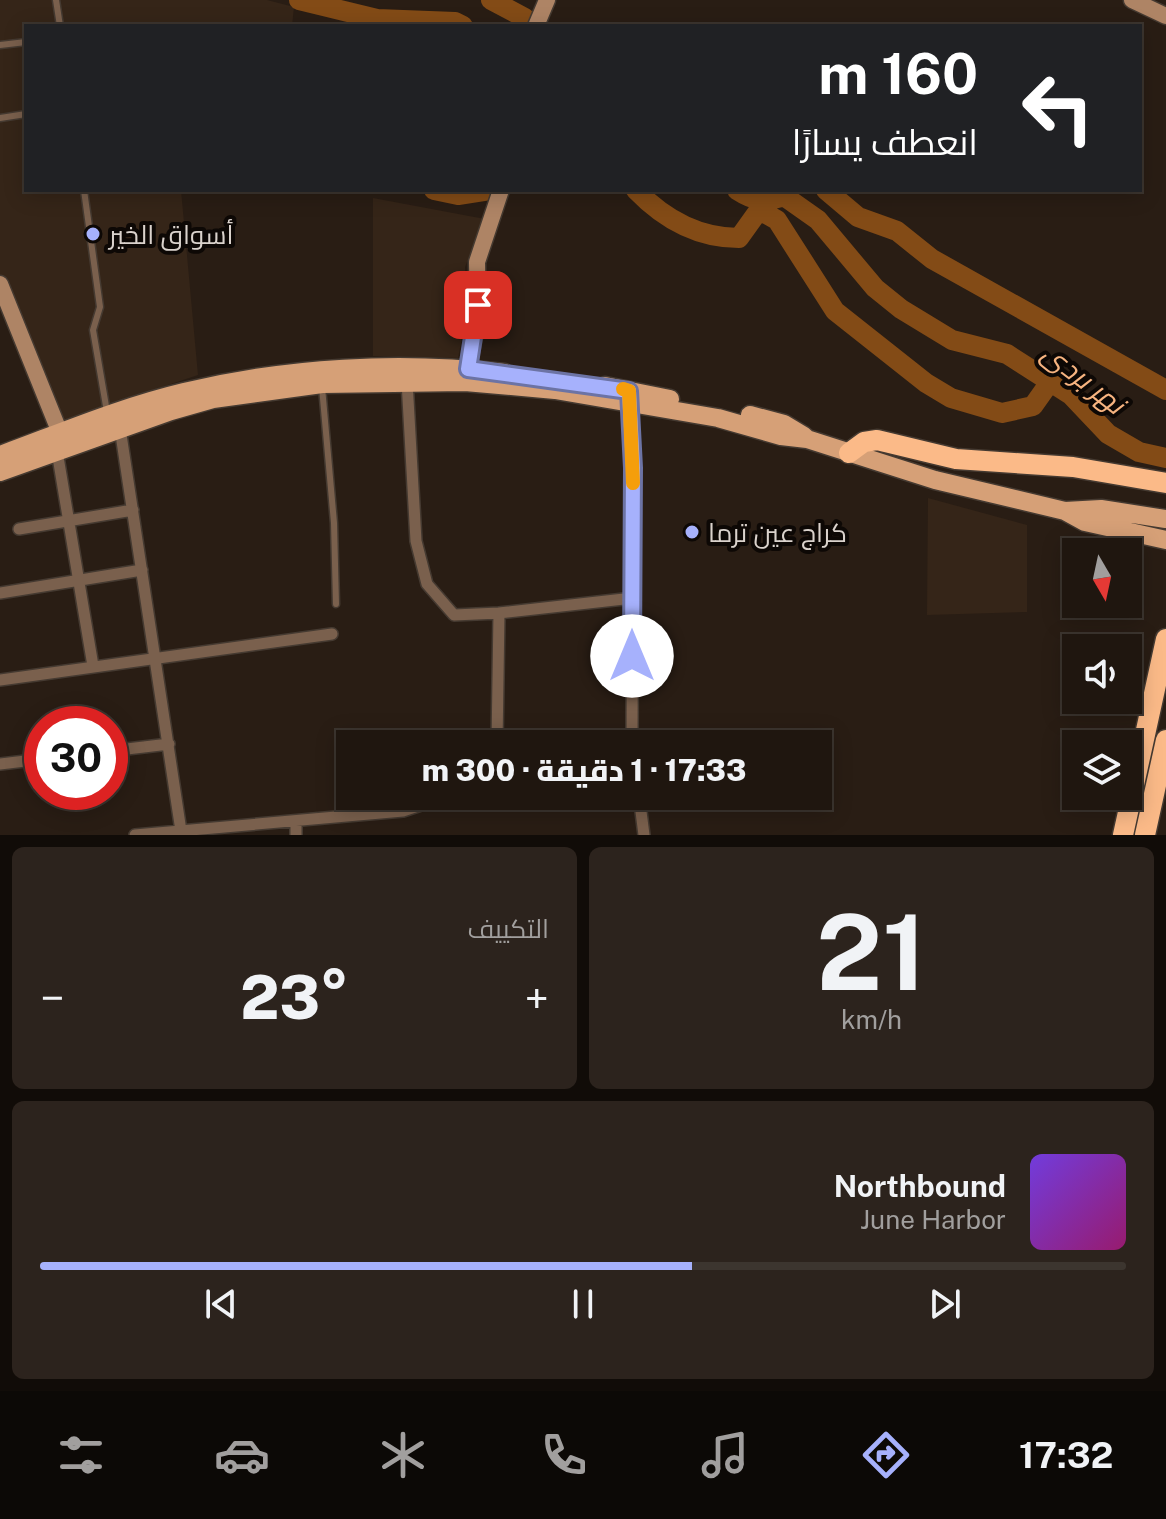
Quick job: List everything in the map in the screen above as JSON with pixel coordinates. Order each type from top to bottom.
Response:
[{"type":"highway","points":[[849,453],[864,442],[877,440],[956,459],[1073,467],[1166,483]]},
{"type":"highway","points":[[1123,835],[1166,639]]},
{"type":"highway","points":[[1145,835],[1166,740]]},
{"type":"main road","points":[[0,455],[58,442],[181,393],[288,375],[370,367],[629,397],[781,436],[807,439],[935,480],[1065,511],[1085,522],[1160,538]]},
{"type":"main road","points":[[114,422],[213,399],[322,384],[466,376]]},
{"type":"main road","points":[[0,472],[58,442]]},
{"type":"main road","points":[[1065,511],[1089,508],[1161,518]]},
{"type":"street","points":[[537,24],[547,0]]},
{"type":"street","points":[[1132,0],[1166,16]]},
{"type":"street","points":[[466,376],[478,318],[477,262],[500,192]]},
{"type":"street","points":[[0,284],[58,442],[93,666]]},
{"type":"street","points":[[407,381],[416,541],[427,584],[454,615],[633,598]]},
{"type":"street","points":[[629,397],[632,730]]},
{"type":"street","points":[[114,422],[133,510],[181,831]]},
{"type":"street","points":[[19,529],[133,510]]},
{"type":"street","points":[[0,593],[142,570]]},
{"type":"street","points":[[497,730],[499,613]]},
{"type":"street","points":[[0,680],[332,634]]},
{"type":"street","points":[[128,749],[169,744]]},
{"type":"street","points":[[0,764],[24,761]]},
{"type":"street","points":[[135,835],[197,832],[406,810]]},
{"type":"street","points":[[641,810],[644,835]]},
{"type":"street","points":[[296,821],[296,835]]},
{"type":"lane","points":[[56,0],[60,24]]},
{"type":"lane","points":[[0,45],[24,42]]},
{"type":"lane","points":[[0,118],[24,114]]},
{"type":"lane","points":[[84,192],[100,307],[93,330],[114,422]]},
{"type":"lane","points":[[322,384],[334,523],[336,604]]},
{"type":"shaded area","name":"أسواق الخير","points":[[0,0],[267,0],[294,7],[292,24],[24,24],[24,192],[181,192],[198,375],[58,422],[0,276]]},
{"type":"shaded area","points":[[373,198],[485,219],[465,267],[466,318],[458,358],[373,356]]},
{"type":"shaded area","points":[[928,498],[1027,525],[1027,612],[927,615]]},
{"type":"waterway","name":"نهر بردى","points":[[299,0],[377,19],[459,24]]},
{"type":"waterway","name":"نهر بردى","points":[[491,0],[525,18]]},
{"type":"waterway","points":[[444,192],[458,195],[477,192]]},
{"type":"waterway","points":[[638,192],[670,218],[710,235],[739,238],[759,210],[777,220],[835,311],[926,383],[951,398],[1002,413],[1033,406],[1050,382]]},
{"type":"waterway","name":"نهر بردى","points":[[740,192],[760,200],[784,196],[818,220],[875,288],[901,309],[952,340],[1007,354],[1071,395],[1108,434],[1139,452],[1166,458]]},
{"type":"waterway","name":"نهر بردى","points":[[828,192],[858,217],[897,231],[932,259],[1166,390]]},
{"type":"slow traffic","points":[[623,389],[629,391],[633,483]]},
{"type":"place","name":"أسواق الخير","points":[[93,234]]},
{"type":"place","name":"كراج عين ترما","points":[[692,532]]},
{"type":"route","points":[[478,305],[468,369],[597,384],[629,391],[633,468],[632,656]]}]
